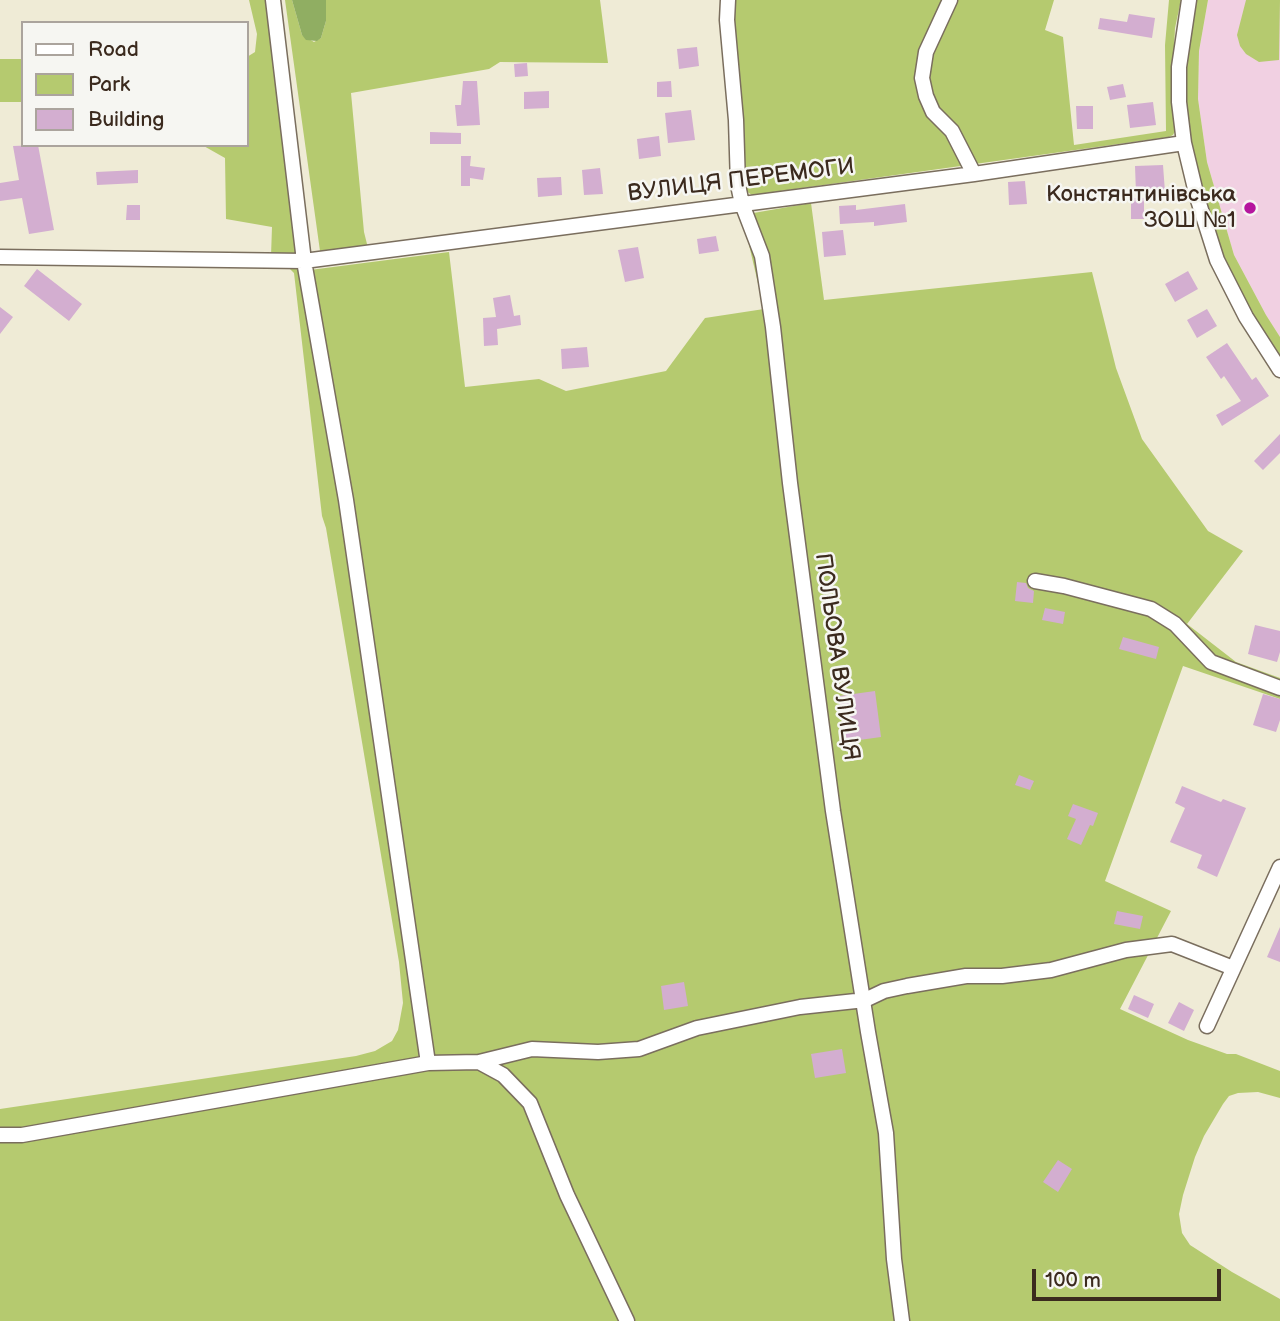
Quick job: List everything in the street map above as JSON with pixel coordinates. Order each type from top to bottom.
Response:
[{"type":"street","points":[[273,0],[304,261],[346,500],[428,1063]]},
{"type":"street","name":"ПОЛЬОВА ВУЛИЦЯ","points":[[728,0],[738,185],[742,204],[762,256],[771,315],[833,811],[886,1133],[894,1259],[902,1321]]},
{"type":"street","points":[[950,0],[926,52],[922,78],[933,112],[952,131],[974,174]]},
{"type":"street","points":[[1189,0],[1179,67],[1179,102],[1184,144],[1197,197],[1217,260],[1246,317],[1280,370]]},
{"type":"street","name":"ВУЛИЦЯ ПЕРЕМОГИ","points":[[0,257],[304,261],[427,247],[1184,144]]},
{"type":"street","points":[[1035,581],[1065,586],[1151,609],[1175,624],[1211,662],[1280,688]]},
{"type":"street","points":[[1207,1026],[1280,867]]},
{"type":"street","points":[[0,1135],[22,1135],[428,1063],[479,1062],[532,1049],[598,1052],[639,1049],[697,1028],[800,1007],[865,1000],[884,991],[966,976],[1002,976],[1051,970],[1126,950],[1172,944],[1233,968]]},
{"type":"street","points":[[479,1062],[503,1075],[530,1104],[567,1195],[627,1321]]},
{"type":"shaded area","name":"Констянтинівська ЗОШ №1","points":[[1208,0],[1280,0],[1280,337],[1234,255],[1207,162],[1198,99],[1199,51]]},
{"type":"green space","points":[[249,0],[270,0],[310,270],[449,252],[465,387],[539,379],[566,391],[666,371],[705,318],[764,309],[742,215],[811,203],[824,300],[1092,272],[1116,368],[1142,439],[1208,531],[1243,551],[1187,624],[1236,662],[1280,678],[1280,699],[1183,666],[1105,881],[1171,911],[1120,1009],[1188,1040],[1280,1071],[1280,1098],[1258,1092],[1238,1093],[1229,1096],[1223,1104],[1195,1157],[1179,1214],[1182,1233],[1190,1245],[1280,1299],[1280,1321],[0,1321],[0,1109],[356,1056],[375,1051],[392,1041],[398,1030],[403,1003],[399,962],[322,516],[294,273],[289,268],[112,262],[271,256],[272,227],[226,219],[225,158],[206,147],[248,147],[248,56],[255,52],[257,34]]},
{"type":"green space","points":[[285,0],[292,0],[302,35],[314,42],[321,38],[326,21],[326,0],[600,0],[608,63],[500,62],[489,69],[351,93],[364,232],[368,248],[320,251]]},
{"type":"green space","points":[[292,0],[326,0],[326,21],[321,38],[317,41],[306,40],[302,35]]},
{"type":"green space","points":[[731,0],[1054,0],[1045,30],[1063,37],[1074,145],[1166,131],[1165,45],[1169,0],[1181,0],[1175,28],[1173,69],[1176,129],[1169,137],[752,195],[743,189]]},
{"type":"green space","points":[[1194,0],[1208,0],[1199,51],[1198,99],[1207,162],[1234,255],[1280,337],[1280,360],[1239,293],[1218,250],[1203,199],[1190,141],[1185,92],[1187,44]]},
{"type":"green space","points":[[1246,0],[1280,0],[1279,60],[1259,62],[1246,54],[1240,46],[1237,35]]},
{"type":"green space","points":[[0,59],[21,59],[21,102],[0,102]]},
{"type":"building","points":[[1129,14],[1155,18],[1152,38],[1098,29],[1100,18],[1127,22]]},
{"type":"building","points":[[697,47],[699,66],[679,69],[677,49]]},
{"type":"building","points":[[527,63],[528,76],[515,77],[514,64]]},
{"type":"building","points":[[463,81],[477,81],[480,125],[457,126],[455,105],[461,105]]},
{"type":"building","points":[[671,81],[672,97],[657,97],[657,82]]},
{"type":"building","points":[[1123,84],[1126,97],[1110,100],[1107,87]]},
{"type":"building","points":[[549,91],[549,108],[524,109],[524,92]]},
{"type":"building","points":[[1153,102],[1156,125],[1130,128],[1127,105]]},
{"type":"building","points":[[1076,106],[1093,106],[1093,129],[1077,129]]},
{"type":"building","points":[[691,110],[695,140],[668,143],[665,113]]},
{"type":"building","points":[[430,132],[461,133],[461,144],[430,144]]},
{"type":"building","points":[[659,136],[661,156],[639,159],[637,139]]},
{"type":"building","points":[[13,146],[38,147],[54,230],[29,234],[22,198],[0,201],[0,183],[19,180]]},
{"type":"building","points":[[461,156],[471,156],[470,166],[485,168],[483,180],[470,178],[470,186],[461,186]]},
{"type":"building","points":[[1163,165],[1165,192],[1136,193],[1135,166]]},
{"type":"building","points":[[600,168],[603,194],[584,195],[582,170]]},
{"type":"building","points":[[138,170],[138,183],[97,185],[96,172]]},
{"type":"building","points":[[561,177],[562,195],[538,197],[537,178]]},
{"type":"building","points":[[1025,181],[1027,204],[1009,205],[1008,182]]},
{"type":"building","points":[[1131,198],[1144,198],[1144,219],[1131,219]]},
{"type":"building","points":[[905,204],[907,222],[874,226],[874,222],[840,224],[839,206],[856,205],[856,210]]},
{"type":"building","points":[[127,205],[140,205],[140,220],[126,220]]},
{"type":"building","points":[[843,230],[846,255],[824,257],[822,232]]},
{"type":"building","points":[[716,236],[719,251],[699,254],[697,239]]},
{"type":"building","points":[[638,247],[644,278],[625,282],[618,250]]},
{"type":"building","points":[[37,269],[82,304],[69,321],[24,286]]},
{"type":"building","points":[[1188,271],[1198,289],[1175,302],[1165,284]]},
{"type":"building","points":[[510,295],[514,316],[520,315],[521,325],[497,329],[498,345],[484,346],[483,318],[496,317],[493,298]]},
{"type":"building","points":[[0,307],[13,317],[0,334]]},
{"type":"building","points":[[1207,309],[1217,326],[1197,338],[1187,320]]},
{"type":"building","points":[[1227,343],[1252,380],[1256,377],[1269,396],[1222,426],[1216,415],[1241,401],[1224,376],[1221,379],[1206,357]]},
{"type":"building","points":[[587,347],[589,367],[562,369],[561,349]]},
{"type":"building","points":[[1280,434],[1280,453],[1263,470],[1254,461]]},
{"type":"building","points":[[1017,582],[1026,583],[1028,588],[1034,591],[1033,603],[1015,601]]},
{"type":"building","points":[[1045,608],[1065,612],[1063,624],[1042,620]]},
{"type":"building","points":[[1255,625],[1280,631],[1277,662],[1248,654]]},
{"type":"building","points":[[1123,637],[1159,647],[1156,659],[1119,649]]},
{"type":"building","points":[[875,691],[881,737],[845,742],[839,696]]},
{"type":"building","points":[[1263,694],[1280,699],[1280,720],[1276,732],[1253,725]]},
{"type":"building","points":[[1019,775],[1034,781],[1030,790],[1015,785]]},
{"type":"building","points":[[1182,786],[1221,802],[1223,799],[1246,808],[1217,877],[1197,868],[1202,855],[1170,842],[1185,808],[1175,803]]},
{"type":"building","points":[[1073,804],[1098,813],[1081,845],[1067,839],[1076,819],[1068,816]]},
{"type":"building","points":[[1117,911],[1143,916],[1140,929],[1114,924]]},
{"type":"building","points":[[1280,927],[1280,962],[1267,957]]},
{"type":"building","points":[[684,982],[688,1006],[664,1010],[661,986]]},
{"type":"building","points":[[1134,995],[1154,1004],[1148,1018],[1128,1009]]},
{"type":"building","points":[[1179,1002],[1194,1010],[1184,1031],[1168,1023]]},
{"type":"building","points":[[842,1049],[846,1073],[815,1078],[811,1054]]},
{"type":"building","points":[[1058,1160],[1072,1169],[1058,1192],[1043,1182]]},
{"type":"place","name":"Констянтинівська ЗОШ №1","points":[[1250,208]]}]
